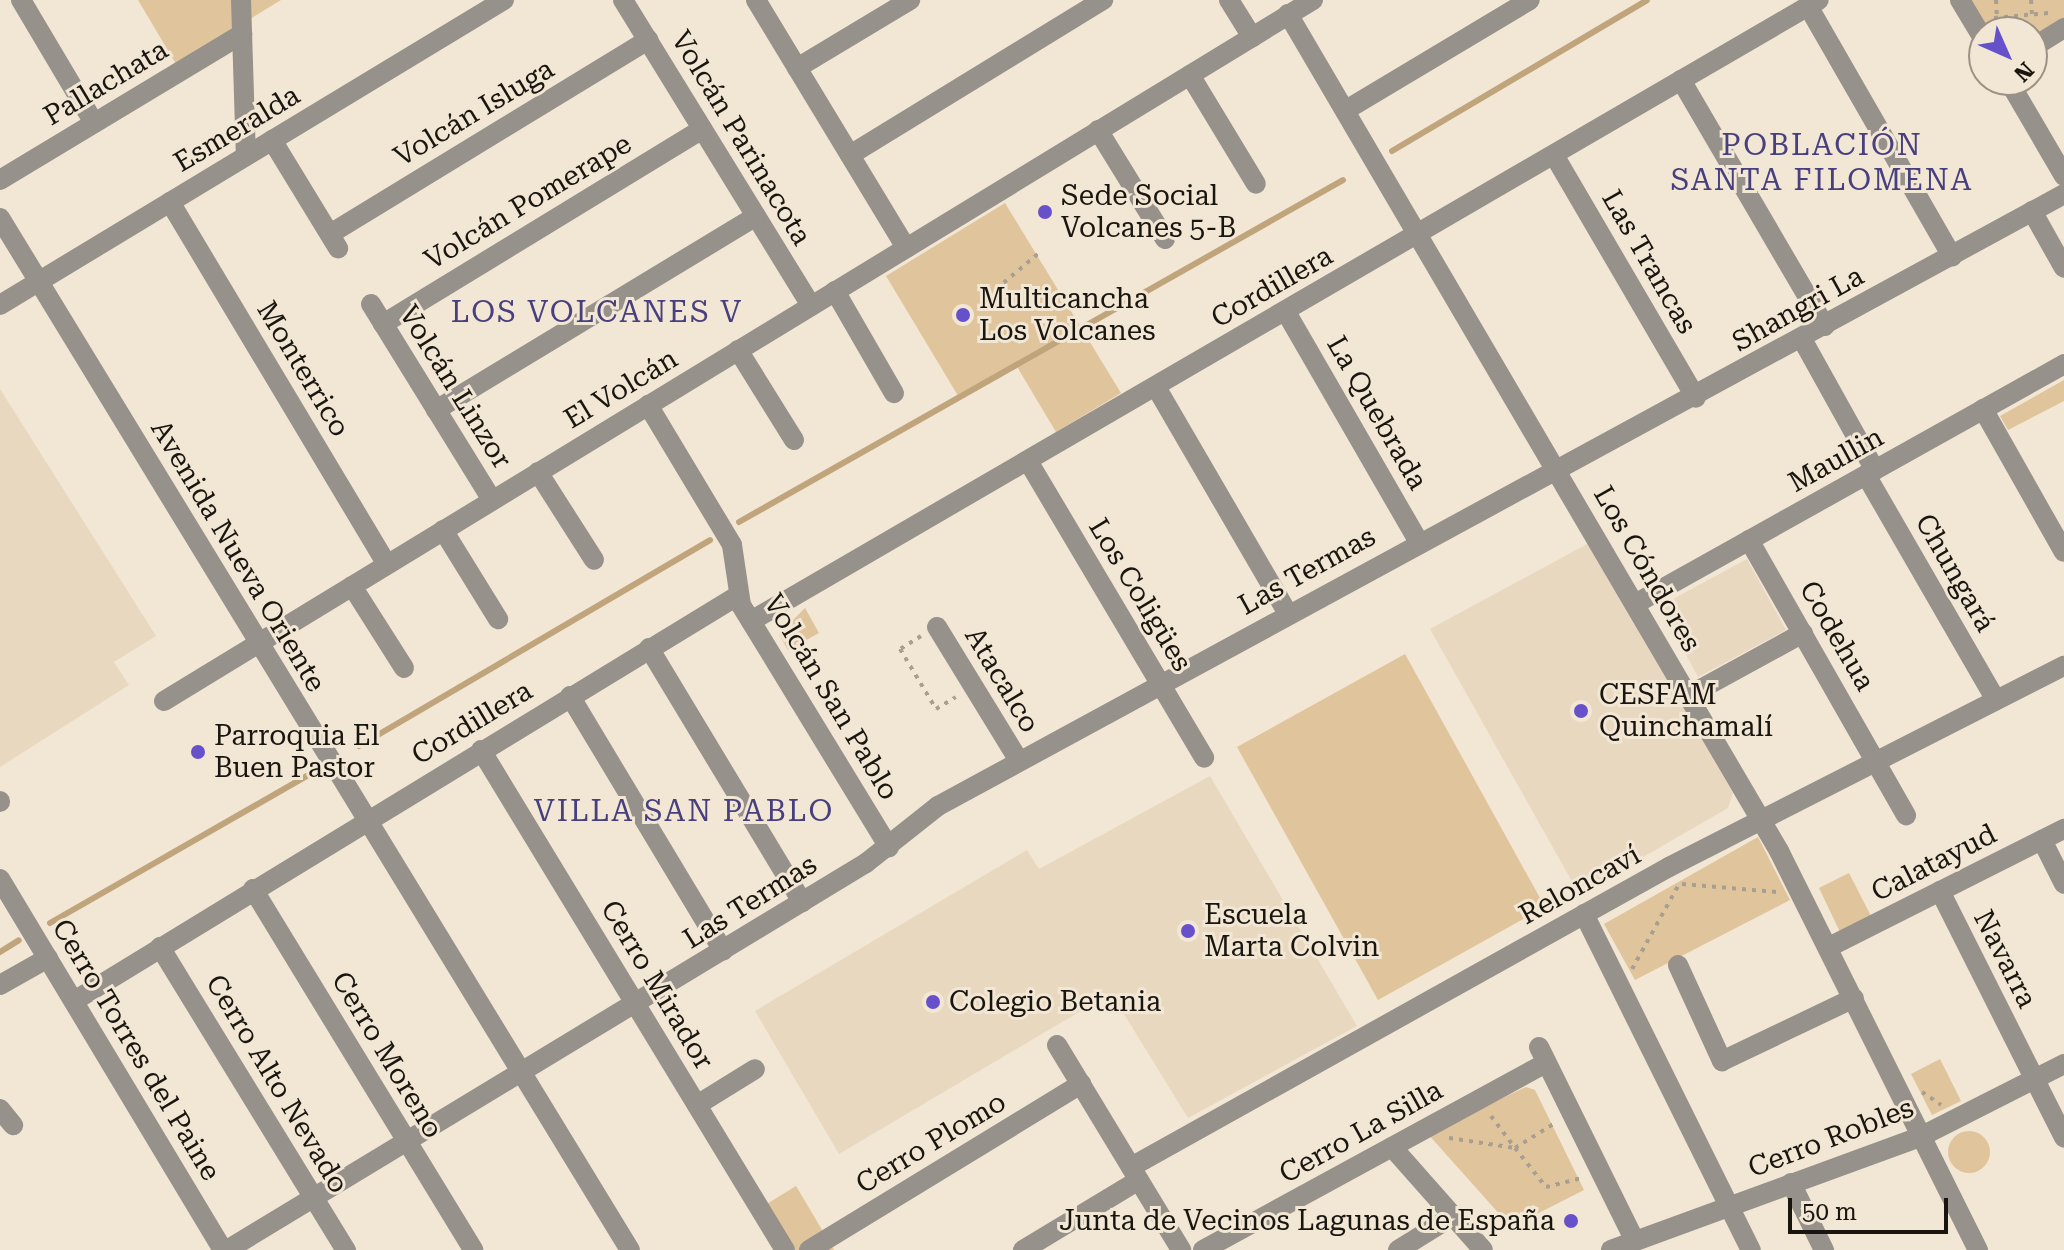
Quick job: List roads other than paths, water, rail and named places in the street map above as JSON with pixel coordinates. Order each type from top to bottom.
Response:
[{"type":"street","points":[[21,0],[94,123]]},
{"type":"street","points":[[241,0],[246,156]]},
{"type":"street","name":"Volcán Parinacota","points":[[623,0],[811,306]]},
{"type":"street","points":[[756,0],[906,248]]},
{"type":"street","points":[[797,68],[910,0]]},
{"type":"street","points":[[850,155],[1103,0]]},
{"type":"street","points":[[1229,0],[1252,37]]},
{"type":"street","name":"El Volcán","points":[[164,701],[1313,0]]},
{"type":"street","points":[[1346,110],[1530,0]]},
{"type":"street","name":"Esmeralda","points":[[0,305],[494,2]]},
{"type":"street","points":[[1813,3],[1952,256]]},
{"type":"street","name":"Cordillera","points":[[751,621],[1813,3]]},
{"type":"street","name":"Los Cóndores","points":[[1288,14],[1421,233],[1761,818],[1803,895],[1978,1250]]},
{"type":"street","name":"Pallachata","points":[[0,180],[242,34]]},
{"type":"street","name":"Volcán Isluga","points":[[272,140],[334,241],[648,40]]},
{"type":"street","points":[[1190,75],[1256,184]]},
{"type":"street","points":[[1681,80],[1825,326]]},
{"type":"street","points":[[2017,96],[2064,176]]},
{"type":"street","name":"Volcán Pomerape","points":[[383,324],[702,129]]},
{"type":"street","points":[[1098,130],[1165,239]]},
{"type":"street","name":"Las Trancas","points":[[1554,155],[1696,398]]},
{"type":"street","name":"Shangri La","points":[[1556,467],[1576,464],[2064,194]]},
{"type":"street","name":"Monterrico","points":[[170,202],[387,564]]},
{"type":"street","points":[[2032,211],[2064,268]]},
{"type":"street","points":[[436,410],[756,216]]},
{"type":"street","name":"Avenida Nueva Oriente","points":[[0,218],[257,644],[630,1250]]},
{"type":"street","points":[[835,291],[894,393]]},
{"type":"street","name":"Volcán Linzor","points":[[371,304],[492,500]]},
{"type":"street","name":"La Quebrada","points":[[1286,312],[1419,542]]},
{"type":"street","name":"Chungará","points":[[1802,339],[1996,700]]},
{"type":"street","points":[[738,350],[794,440]]},
{"type":"street","name":"Maullin","points":[[1635,604],[2064,364]]},
{"type":"street","points":[[1156,387],[1288,614]]},
{"type":"street","name":"Volcán San Pablo","points":[[648,405],[732,545],[737,596],[889,847]]},
{"type":"street","points":[[1983,409],[2064,552]]},
{"type":"street","name":"Los Coligües","points":[[1028,461],[1204,758]]},
{"type":"street","name":"Las Termas","points":[[225,1250],[522,1075],[802,902],[889,847],[932,810],[1556,467]]},
{"type":"street","points":[[538,472],[594,560]]},
{"type":"street","points":[[443,530],[498,619]]},
{"type":"street","name":"Codehua","points":[[1749,540],[1906,815]]},
{"type":"street","points":[[352,586],[404,668]]},
{"type":"street","name":"Cordillera","points":[[74,1001],[365,819],[737,596]]},
{"type":"street","name":"Atacalco","points":[[937,627],[1019,761]]},
{"type":"street","points":[[1688,696],[1803,633]]},
{"type":"street","points":[[649,648],[802,902]]},
{"type":"street","name":"Reloncaví","points":[[1037,1247],[1135,1174],[1584,914],[1674,875],[1761,818],[2064,666]]},
{"type":"street","points":[[570,696],[723,951]]},
{"type":"street","name":"Cerro Mirador","points":[[481,750],[785,1250]]},
{"type":"street","name":"Calatayud","points":[[1829,947],[2064,829]]},
{"type":"street","points":[[2042,840],[2064,884]]},
{"type":"street","name":"Cerro Torres del Paine","points":[[0,879],[225,1250]]},
{"type":"street","name":"Cerro Moreno","points":[[253,889],[473,1250]]},
{"type":"street","name":"Navarra","points":[[1940,891],[2064,1138]]},
{"type":"street","points":[[1584,914],[1751,1250]]},
{"type":"street","name":"Cerro Alto Nevado","points":[[160,947],[346,1250]]},
{"type":"street","points":[[0,985],[48,958]]},
{"type":"street","points":[[1678,965],[1722,1061],[1854,998]]},
{"type":"street","points":[[1057,1045],[1181,1250]]},
{"type":"street","name":"Cerro La Silla","points":[[1203,1250],[1478,1100],[1543,1055],[1635,1241]]},
{"type":"street","name":"Cerro Robles","points":[[1611,1250],[1922,1136],[2064,1064]]},
{"type":"street","points":[[697,1105],[755,1069]]},
{"type":"street","name":"Cerro Plomo","points":[[809,1250],[1081,1084]]},
{"type":"street","points":[[1392,1147],[1483,1250]]},
{"type":"street","points":[[1791,1183],[1824,1250]]},
{"type":"street","points":[[1398,1250],[1453,1216]]},
{"type":"waterway","points":[[1392,151],[1647,0]]},
{"type":"waterway","points":[[739,522],[1343,180]]},
{"type":"waterway","points":[[359,746],[710,540]]},
{"type":"waterway","points":[[50,923],[307,776]]},
{"type":"waterway","points":[[0,952],[19,940]]},
{"type":"place","name":"Sede Social Volcanes 5-B","points":[[1045,212]]},
{"type":"place","name":"Multicancha Los Volcanes","points":[[963,315]]},
{"type":"place","name":"CESFAM Quinchamalí","points":[[1581,711]]},
{"type":"place","name":"Parroquia El Buen Pastor","points":[[198,752]]},
{"type":"place","name":"Escuela Marta Colvin","points":[[1188,931]]},
{"type":"place","name":"Colegio Betania","points":[[933,1002]]},
{"type":"place","name":"Junta de Vecinos Lagunas de España","points":[[1571,1221]]},
{"type":"district","name":"POBLACIÓN SANTA FILOMENA","points":[[1822,162]]},
{"type":"district","name":"LOS VOLCANES V","points":[[597,312]]},
{"type":"district","name":"VILLA SAN PABLO","points":[[684,811]]}]
